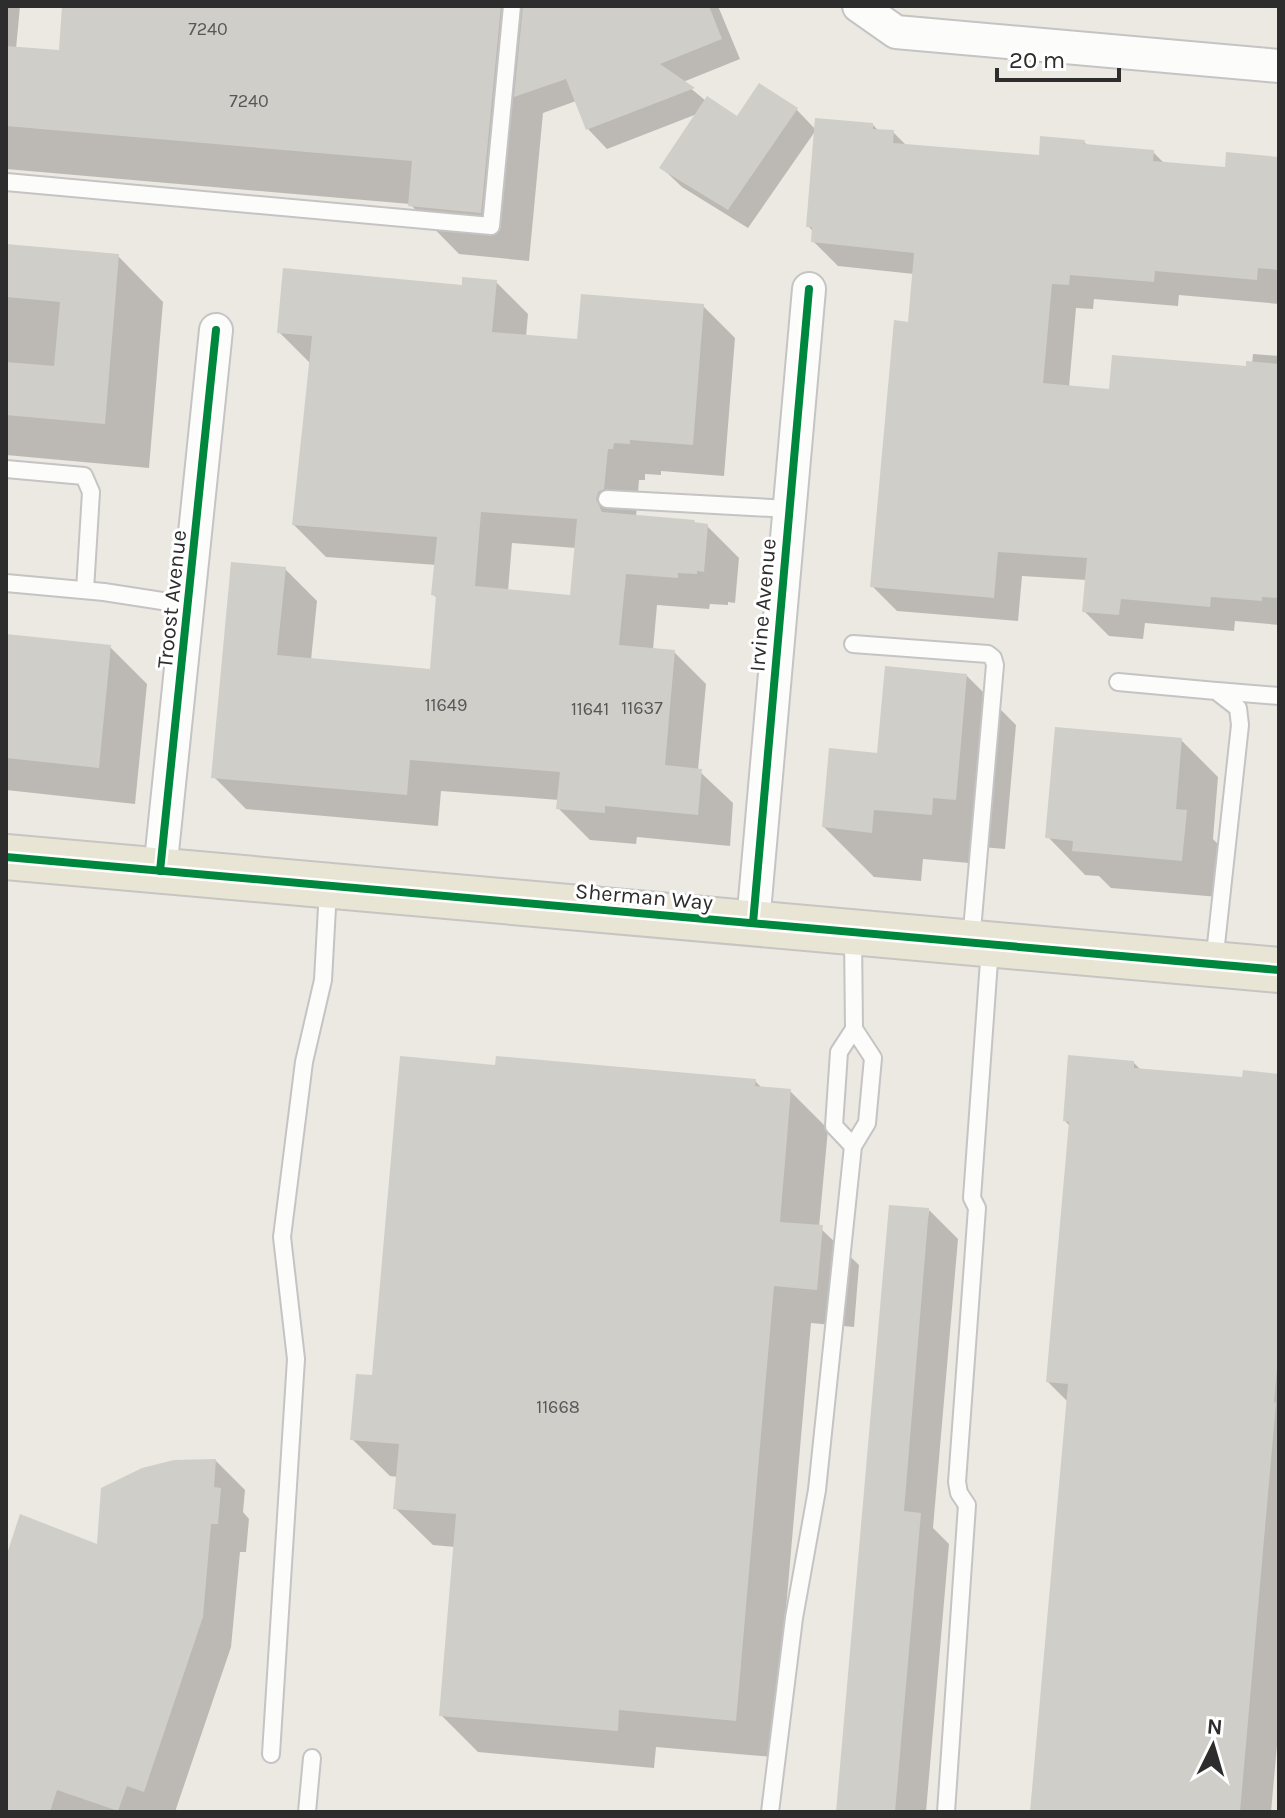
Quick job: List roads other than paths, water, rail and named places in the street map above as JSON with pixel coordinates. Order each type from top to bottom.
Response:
[{"type":"main road","name":"Sherman Way","points":[[6,857],[1279,970]]},
{"type":"street","points":[[859,6],[896,32],[1279,66]]},
{"type":"street","name":"Irvine Avenue","points":[[753,923],[809,289]]},
{"type":"street","name":"Troost Avenue","points":[[160,871],[216,330]]},
{"type":"lane","points":[[6,182],[491,226],[512,6]]},
{"type":"lane","points":[[6,469],[84,476],[91,492],[85,590]]},
{"type":"lane","points":[[607,499],[789,509]]},
{"type":"lane","points":[[6,583],[85,590],[188,605]]},
{"type":"lane","points":[[853,644],[988,654],[993,658],[972,1198],[977,1208],[957,1482],[959,1493],[967,1505],[946,1812]]},
{"type":"lane","points":[[1118,682],[1279,696]]},
{"type":"lane","points":[[1214,964],[1240,725],[1238,708],[1216,691]]},
{"type":"lane","points":[[271,1754],[296,1359],[282,1237],[304,1062],[323,980],[329,886]]},
{"type":"lane","points":[[770,1812],[794,1618],[817,1490],[853,1146],[867,1123],[873,1058],[854,1029],[853,932]]},
{"type":"lane","points":[[853,1146],[834,1126],[839,1052],[854,1029]]},
{"type":"lane","points":[[307,1812],[312,1758]]}]
